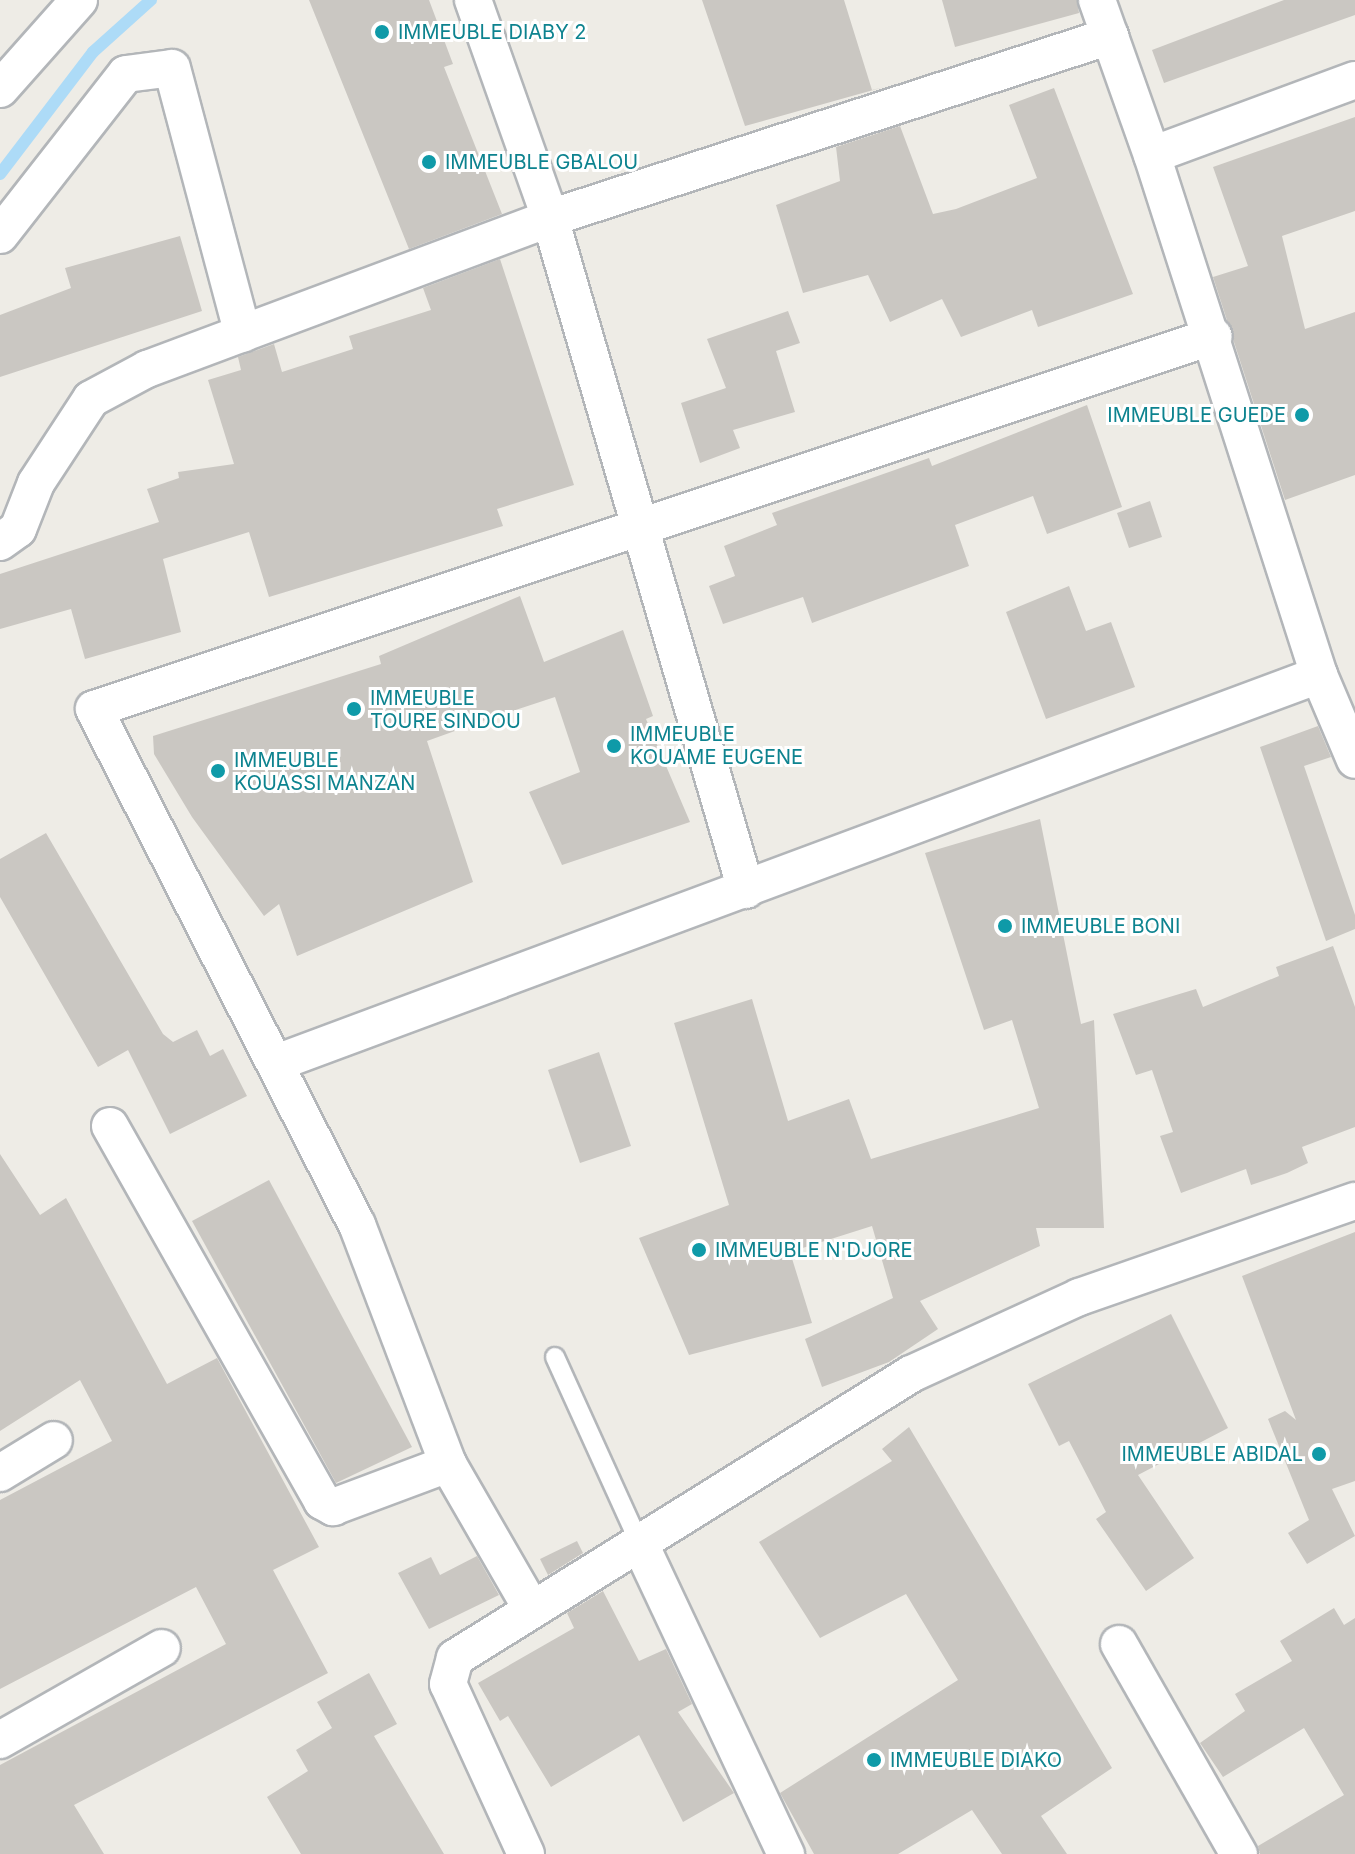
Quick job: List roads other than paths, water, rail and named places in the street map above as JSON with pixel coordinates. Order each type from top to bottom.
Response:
[{"type":"street","points":[[0,89],[79,0]]},
{"type":"street","points":[[473,0],[550,218],[637,525],[746,890]]},
{"type":"street","points":[[1097,0],[1214,336],[1319,675],[1355,760]]},
{"type":"street","points":[[0,542],[18,529],[36,483],[91,399],[243,334],[550,218],[1110,36]]},
{"type":"street","points":[[0,235],[126,74],[172,68],[243,334]]},
{"type":"street","points":[[1152,155],[1355,80]]},
{"type":"street","points":[[530,1606],[448,1464],[357,1225],[94,709],[637,525],[1214,336]]},
{"type":"street","points":[[276,1063],[1319,675]]},
{"type":"street","points":[[110,1126],[322,1501],[333,1507],[448,1464]]},
{"type":"street","points":[[526,1854],[448,1684],[448,1668],[530,1606],[640,1544],[911,1374],[1079,1297],[1355,1201]]},
{"type":"street","points":[[0,1473],[54,1440]]},
{"type":"street","points":[[640,1544],[786,1854]]},
{"type":"street","points":[[1119,1644],[1239,1854]]},
{"type":"street","points":[[0,1740],[162,1648]]},
{"type":"lane","points":[[555,1357],[640,1544]]},
{"type":"waterway","points":[[0,174],[93,52],[151,0]]},
{"type":"place","name":"IMMEUBLE DIABY 2","points":[[382,32]]},
{"type":"place","name":"IMMEUBLE GBALOU","points":[[429,162]]},
{"type":"place","name":"IMMEUBLE GUEDE","points":[[1302,415]]},
{"type":"place","name":"IMMEUBLE TOURE SINDOU","points":[[354,709]]},
{"type":"place","name":"IMMEUBLE KOUAME EUGENE","points":[[614,746]]},
{"type":"place","name":"IMMEUBLE KOUASSI MANZAN","points":[[218,771]]},
{"type":"place","name":"IMMEUBLE BONI","points":[[1005,926]]},
{"type":"place","name":"IMMEUBLE N'DJORE","points":[[699,1250]]},
{"type":"place","name":"IMMEUBLE ABIDAL","points":[[1319,1454]]},
{"type":"place","name":"IMMEUBLE DIAKO","points":[[874,1760]]}]
